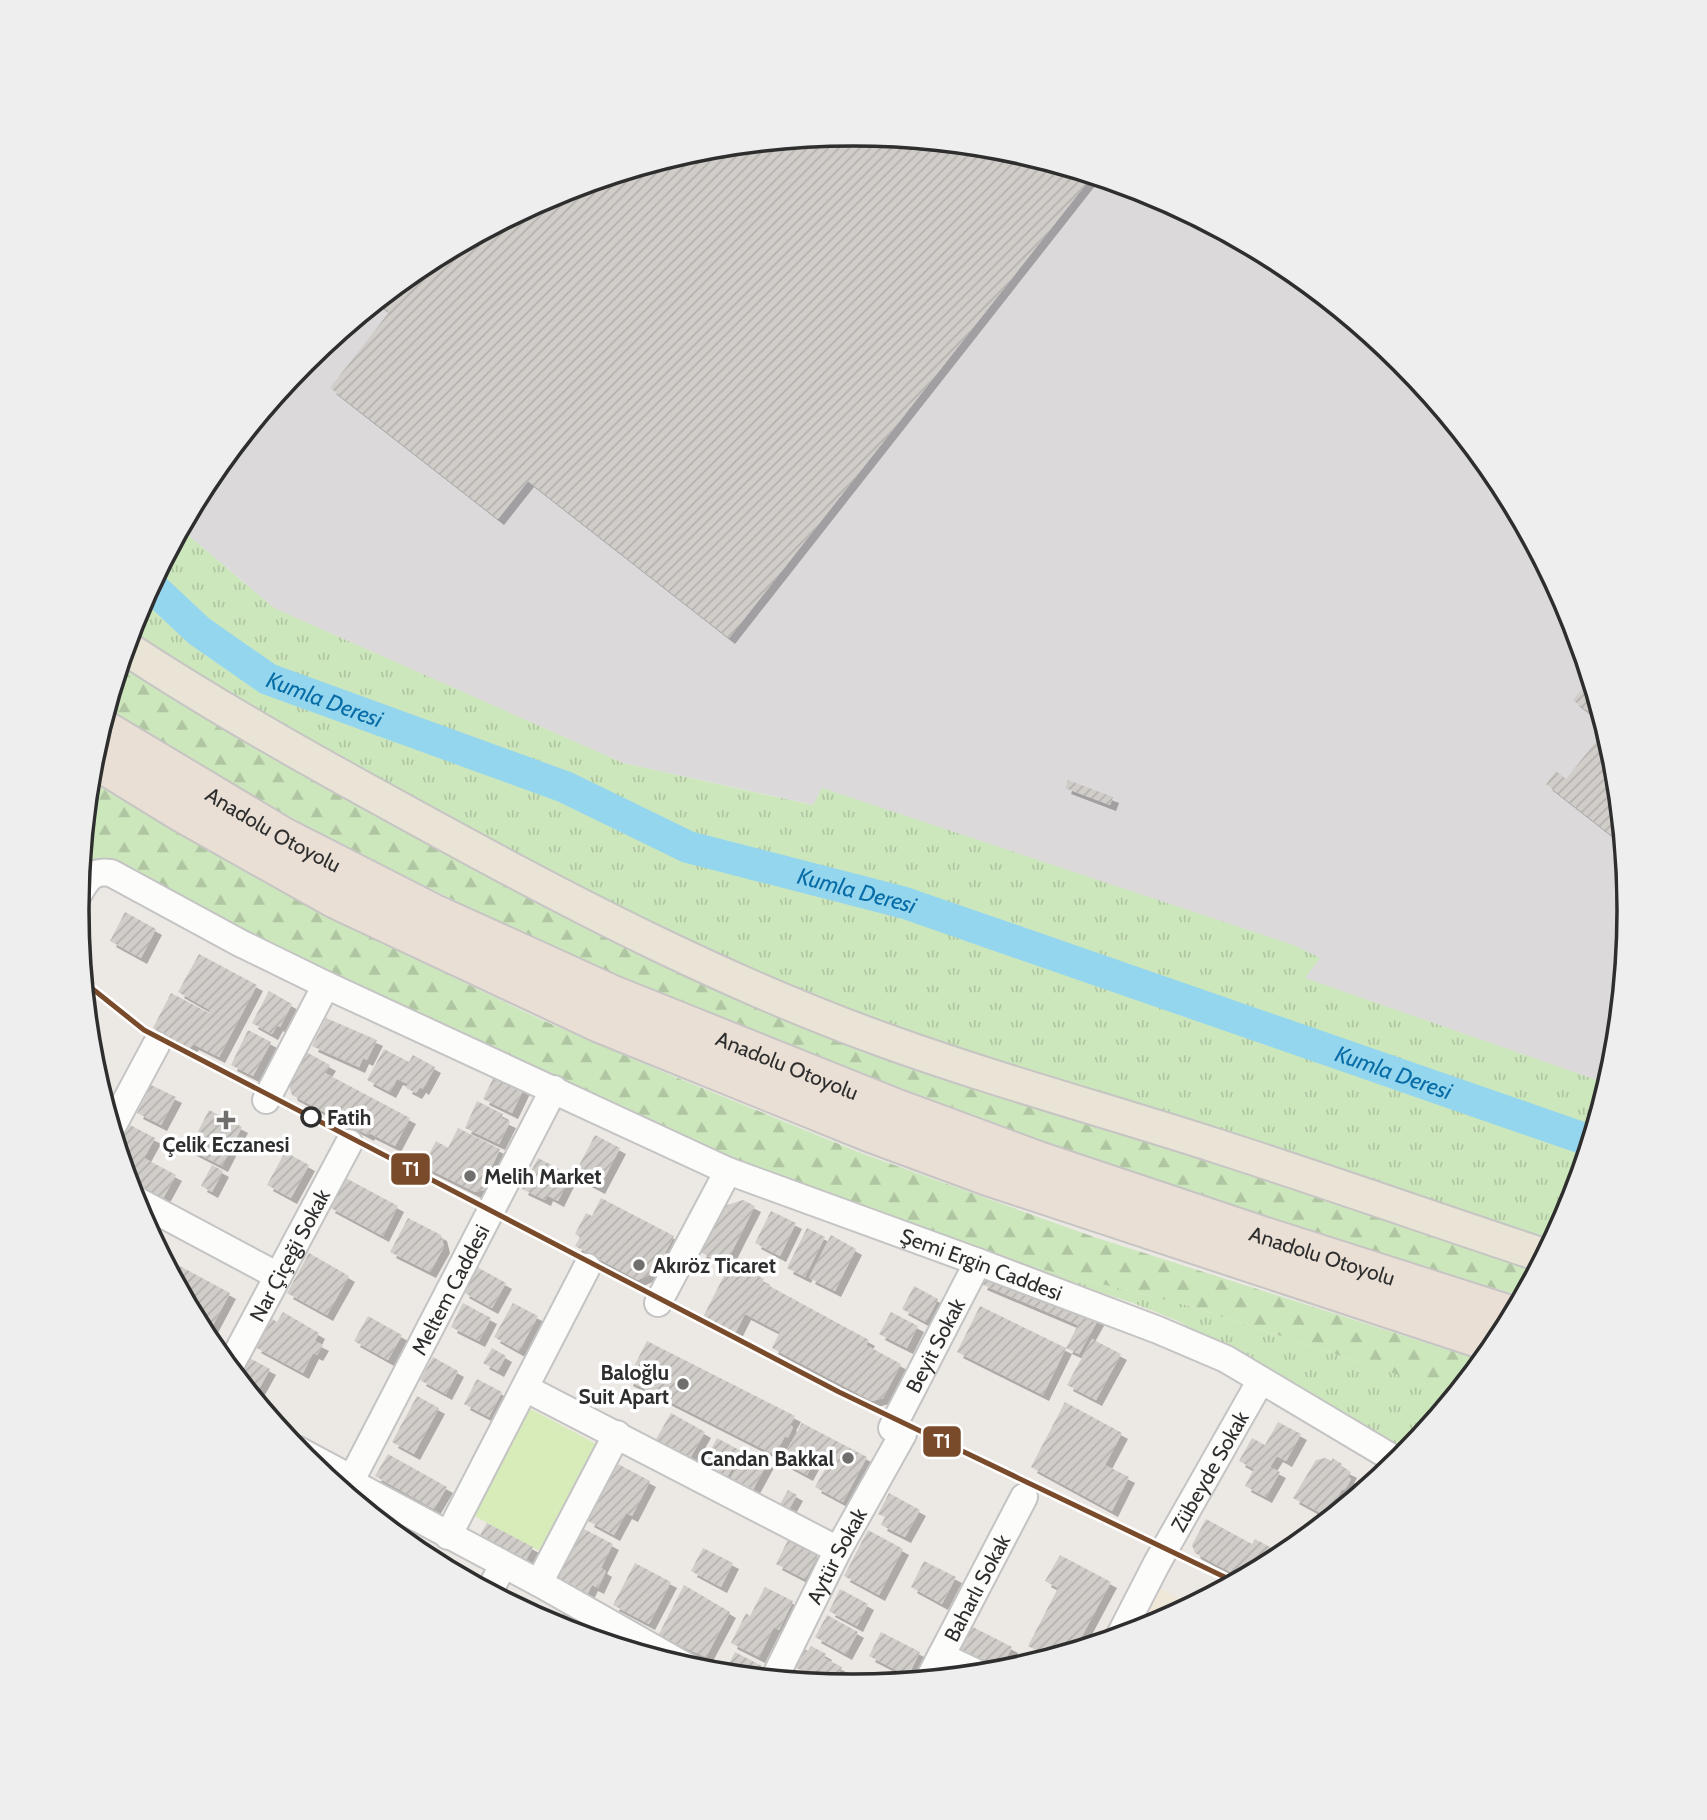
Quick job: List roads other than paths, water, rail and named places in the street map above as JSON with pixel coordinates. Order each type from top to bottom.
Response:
[{"type":"highway","name":"Anadolu Otoyolu","points":[[110,733],[283,837],[432,913],[615,996],[892,1107],[1041,1162],[1262,1237],[1502,1313]]},
{"type":"highway","name":"Anadolu Otoyolu","points":[[103,764],[183,813],[334,898],[611,1028],[869,1132],[988,1176],[1485,1340]]},
{"type":"main road","points":[[134,653],[290,749],[545,888],[649,940],[796,1005],[877,1038],[942,1060],[1221,1147],[1536,1253]]},
{"type":"street","name":"Şemi Ergin Caddesi","points":[[90,876],[100,871],[111,873],[240,943],[326,985],[728,1171],[978,1262],[1158,1330],[1226,1359],[1383,1460]]},
{"type":"street","points":[[266,1101],[326,985]]},
{"type":"street","points":[[118,1116],[156,1045]]},
{"type":"street","name":"Meltem Caddesi","points":[[349,1484],[554,1089]]},
{"type":"street","name":"Nar Çiçeği Sokak","points":[[234,1358],[349,1143]]},
{"type":"street","points":[[658,1303],[728,1171]]},
{"type":"street","points":[[149,1207],[278,1276]]},
{"type":"street","name":"Beyit Sokak","points":[[897,1431],[978,1262]]},
{"type":"street","points":[[448,1536],[587,1267]]},
{"type":"street","name":"Zübeyde Sokak","points":[[1126,1624],[1157,1563],[1261,1380]]},
{"type":"street","points":[[525,1388],[838,1550]]},
{"type":"street","name":"Aytür Sokak","points":[[778,1670],[897,1431]]},
{"type":"street","points":[[539,1583],[617,1434]]},
{"type":"street","points":[[349,1484],[539,1583],[651,1647]]},
{"type":"street","name":"Baharlı Sokak","points":[[935,1668],[1024,1497]]},
{"type":"street","points":[[493,1584],[503,1565]]},
{"type":"waterway","name":"Kumla Deresi","points":[[158,593],[199,631],[268,679],[565,787],[688,847],[905,903],[1583,1138]]},
{"type":"place","name":"Fatih","points":[[311,1117]]},
{"type":"place","name":"Çelik Eczanesi","points":[[226,1120]]},
{"type":"place","name":"Melih Market","points":[[470,1176]]},
{"type":"place","name":"Akıröz Ticaret","points":[[639,1265]]},
{"type":"place","name":"Baloğlu Suit Apart","points":[[683,1384]]},
{"type":"place","name":"Candan Bakkal","points":[[848,1458]]}]
